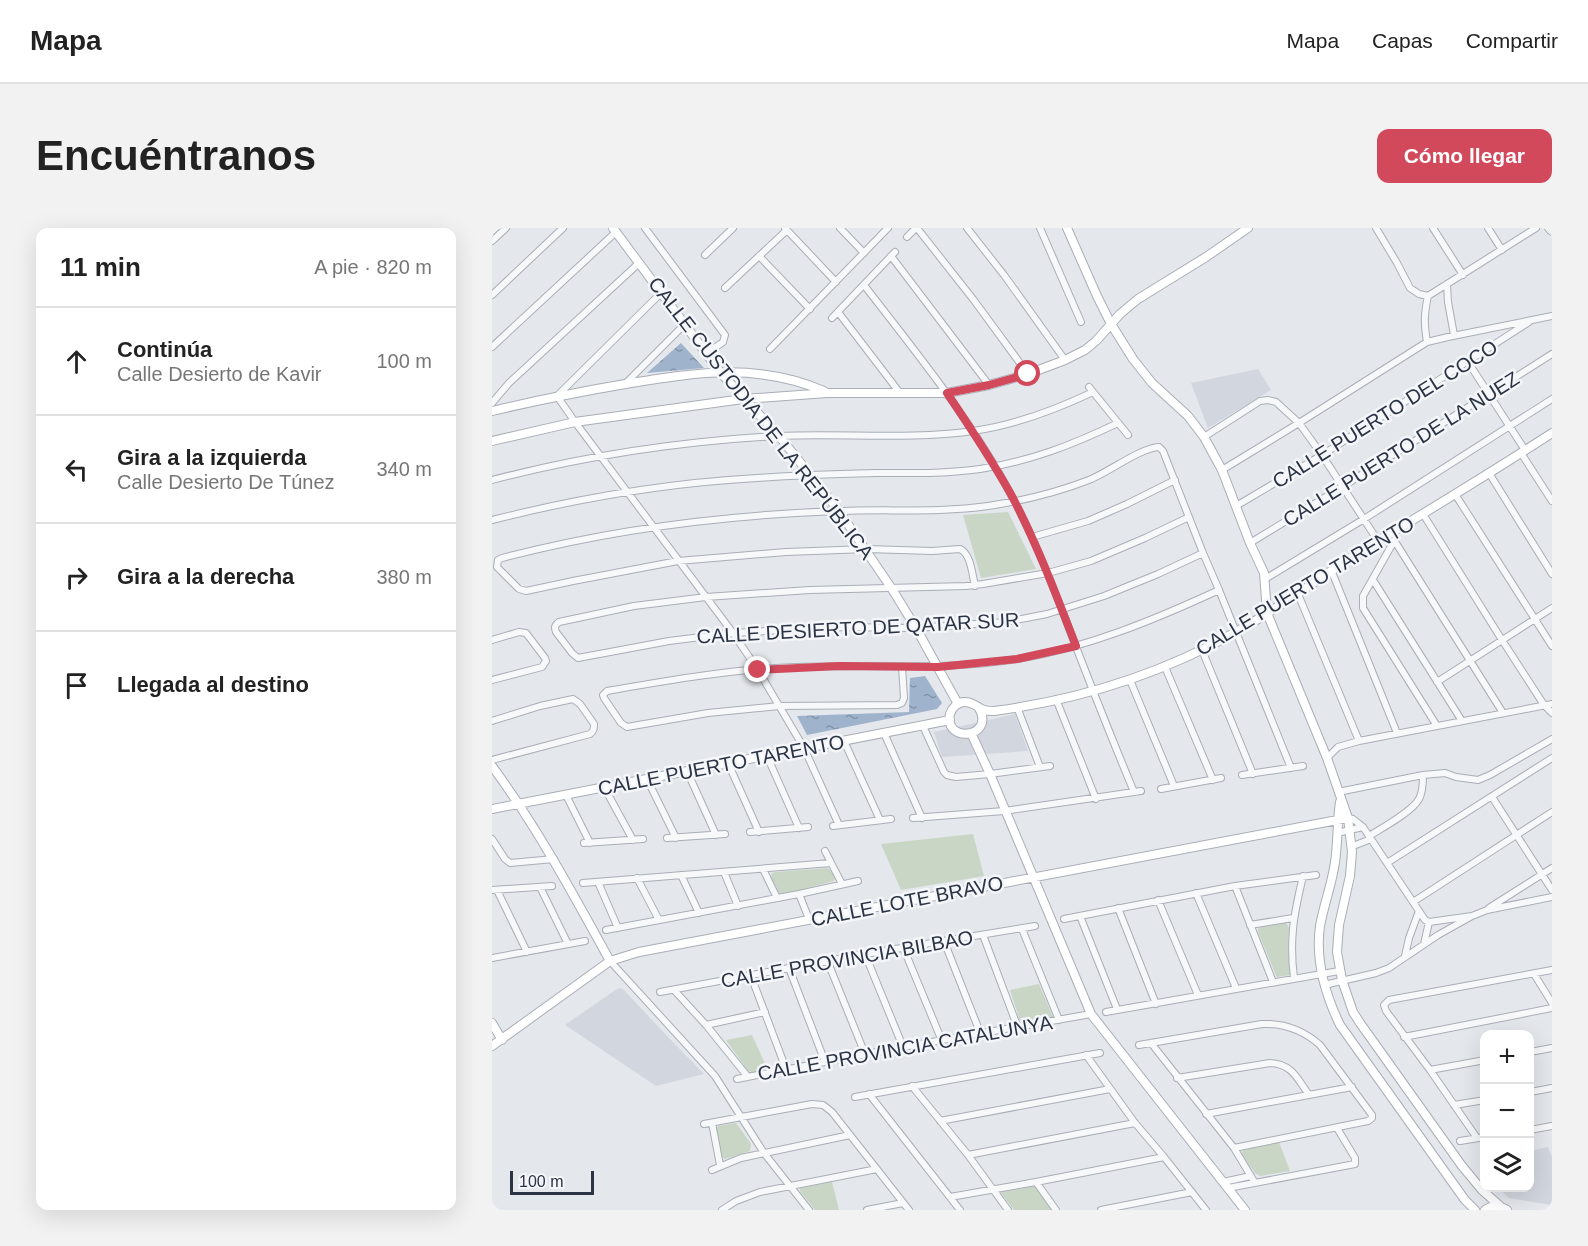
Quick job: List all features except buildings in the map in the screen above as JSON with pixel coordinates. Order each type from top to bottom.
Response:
[{"type":"street","points":[[492,242],[507,228]]},
{"type":"street","points":[[492,295],[563,228]]},
{"type":"street","points":[[645,228],[725,335],[723,342],[706,354]]},
{"type":"street","points":[[705,255],[733,228]]},
{"type":"street","points":[[840,228],[864,253]]},
{"type":"street","points":[[770,349],[888,228]]},
{"type":"street","points":[[907,237],[916,228],[973,299],[1028,374]]},
{"type":"street","points":[[967,228],[1065,360]]},
{"type":"street","points":[[1040,228],[1081,322]]},
{"type":"street","points":[[1068,228],[1097,296],[1133,359],[1152,383],[1188,416],[1204,436],[1222,470],[1265,579],[1267,613],[1327,758],[1348,818],[1353,846],[1350,876],[1337,937],[1337,952],[1339,971],[1353,1012],[1462,1166],[1482,1190],[1504,1208]]},
{"type":"street","points":[[492,441],[575,422],[743,399],[827,393],[947,393],[989,385],[1028,374],[1085,350],[1128,306],[1148,291],[1206,257],[1248,228]]},
{"type":"street","points":[[1376,228],[1407,283],[1419,294],[1428,296]]},
{"type":"street","points":[[1433,228],[1463,275]]},
{"type":"street","points":[[1488,228],[1502,250]]},
{"type":"street","points":[[1427,342],[1424,313],[1428,296],[1536,228]]},
{"type":"street","points":[[1549,228],[1552,231]]},
{"type":"street","points":[[725,288],[786,229],[836,282]]},
{"type":"street","points":[[492,347],[615,230]]},
{"type":"street","name":"CALLE CUSTODIA DE LA REPÚBLICA","points":[[615,230],[720,372],[811,475],[867,549],[916,628],[958,704]]},
{"type":"street","points":[[832,318],[893,254],[989,385]]},
{"type":"street","points":[[759,256],[810,309]]},
{"type":"street","points":[[492,403],[509,383],[639,263]]},
{"type":"street","points":[[1447,284],[1454,335]]},
{"type":"street","points":[[864,285],[947,393],[1015,501],[1048,573],[1093,691],[1137,792],[1004,812],[913,818]]},
{"type":"street","points":[[557,396],[661,293]]},
{"type":"street","points":[[838,312],[900,393]]},
{"type":"street","points":[[1222,470],[1427,342],[1552,316]]},
{"type":"street","name":"CALLE PUERTO DEL COCO","points":[[1236,506],[1322,455],[1532,320]]},
{"type":"street","points":[[624,384],[684,325]]},
{"type":"street","name":"CALLE PUERTO DE LA NUEZ","points":[[1250,543],[1552,354]]},
{"type":"street","points":[[1468,362],[1552,501]]},
{"type":"street","points":[[492,411],[624,384],[720,372],[776,376],[827,393]]},
{"type":"street","points":[[492,480],[601,457],[692,444],[778,436],[925,435],[973,431],[1007,425],[1054,410],[1091,390],[1128,435]]},
{"type":"street","points":[[557,396],[758,670],[804,748],[836,826],[891,819]]},
{"type":"street","points":[[1265,579],[1552,399]]},
{"type":"street","points":[[1204,436],[1260,401],[1276,402],[1299,423],[1378,541]]},
{"type":"street","points":[[492,520],[627,491],[716,481],[811,475],[962,471],[994,466],[1061,448],[1118,423]]},
{"type":"street","name":"CALLE PUERTO TARENTO","points":[[979,708],[990,711],[1006,709],[1093,691],[1165,667],[1202,650],[1298,594],[1378,541],[1392,538],[1423,514],[1552,433]]},
{"type":"street","points":[[975,586],[967,555],[963,550],[956,549],[786,552],[678,561],[526,591],[519,589],[497,567],[498,560],[551,546],[654,527],[743,517],[839,511],[953,510],[1015,501],[1090,480],[1134,456],[1159,447],[1163,451],[1175,480],[1291,768]]},
{"type":"street","points":[[1489,473],[1552,574]]},
{"type":"street","points":[[1032,537],[1097,517],[1175,480]]},
{"type":"street","points":[[1455,494],[1552,646]]},
{"type":"street","points":[[1423,514],[1544,705],[1552,713]]},
{"type":"street","points":[[706,597],[810,590],[975,586],[1048,573],[1091,561],[1189,517]]},
{"type":"street","points":[[1392,538],[1363,596],[1362,604],[1364,612],[1437,726]]},
{"type":"street","points":[[1392,538],[1503,713]]},
{"type":"street","name":"CALLE DESIERTO DE QATAR SUR","points":[[706,597],[634,606],[559,622],[554,628],[575,657],[582,657],[660,642],[733,633],[834,627],[916,628],[1006,622],[1062,610],[1129,586],[1203,553]]},
{"type":"street","points":[[1332,572],[1397,733]]},
{"type":"street","points":[[1373,580],[1462,721]]},
{"type":"street","points":[[902,667],[904,698],[900,705],[779,706],[708,713],[627,727],[621,723],[604,698],[604,692],[669,680],[758,670],[839,666],[938,667],[1017,659],[1076,646],[1143,623],[1219,590]]},
{"type":"street","points":[[1298,594],[1359,741]]},
{"type":"street","points":[[1437,682],[1552,608]]},
{"type":"street","points":[[492,640],[521,632],[526,633],[545,658],[545,665],[492,680]]},
{"type":"street","points":[[1202,650],[1253,774]]},
{"type":"street","points":[[1165,667],[1214,780]]},
{"type":"street","points":[[1130,680],[1174,786]]},
{"type":"street","points":[[492,721],[540,706],[573,699],[577,700],[594,724],[590,734],[492,760]]},
{"type":"street","points":[[1056,699],[1096,799]]},
{"type":"street","points":[[971,702],[979,708],[982,717],[980,727],[971,733],[960,733],[951,726],[951,711],[958,704],[971,702]]},
{"type":"street","points":[[1327,758],[1338,747],[1359,741],[1552,704]]},
{"type":"street","points":[[1017,707],[1040,767]]},
{"type":"street","name":"CALLE PUERTO TARENTO","points":[[980,727],[989,718],[1006,709]]},
{"type":"street","name":"CALLE PUERTO TARENTO","points":[[492,809],[950,720]]},
{"type":"street","points":[[923,726],[947,775],[956,777],[1050,766]]},
{"type":"street","points":[[884,733],[922,818]]},
{"type":"street","points":[[971,733],[1091,1014],[1245,1210]]},
{"type":"street","points":[[1339,795],[1445,773],[1478,780],[1552,739]]},
{"type":"street","points":[[844,741],[880,820]]},
{"type":"street","points":[[767,756],[799,828]]},
{"type":"street","points":[[1387,863],[1552,758]]},
{"type":"street","points":[[728,763],[759,832]]},
{"type":"street","points":[[492,766],[554,859],[610,961],[715,1076],[765,1153],[809,1210]]},
{"type":"street","points":[[1242,776],[1303,766]]},
{"type":"street","points":[[687,771],[716,835]]},
{"type":"street","points":[[1353,846],[1404,814],[1419,801],[1423,776]]},
{"type":"street","points":[[1161,789],[1221,778]]},
{"type":"street","points":[[647,779],[676,838]]},
{"type":"street","points":[[604,788],[633,840]]},
{"type":"street","points":[[566,795],[587,843],[643,839]]},
{"type":"street","points":[[1339,795],[1335,861],[1320,925],[1319,939],[1324,985],[1340,1025],[1465,1200],[1475,1210]]},
{"type":"street","points":[[1492,797],[1552,890]]},
{"type":"street","points":[[1413,902],[1552,812]]},
{"type":"street","points":[[1348,818],[1364,827],[1425,920],[1429,922],[1472,916]]},
{"type":"street","name":"CALLE LOTE BRAVO","points":[[492,1046],[610,961],[639,951],[1348,818]]},
{"type":"street","points":[[1337,833],[1364,827]]},
{"type":"street","points":[[750,832],[807,828]]},
{"type":"street","points":[[667,838],[725,834]]},
{"type":"street","points":[[492,839],[508,862],[554,859]]},
{"type":"street","points":[[825,851],[842,884]]},
{"type":"street","points":[[583,883],[831,863]]},
{"type":"street","points":[[1487,910],[1552,868]]},
{"type":"street","points":[[763,869],[777,898]]},
{"type":"street","points":[[723,872],[738,906]]},
{"type":"street","points":[[681,875],[699,913]]},
{"type":"street","points":[[1064,919],[1235,886],[1316,875]]},
{"type":"street","points":[[1294,978],[1291,956],[1293,918],[1303,876]]},
{"type":"street","points":[[637,878],[659,921]]},
{"type":"street","points":[[606,930],[858,881]]},
{"type":"street","points":[[598,882],[618,928]]},
{"type":"street","points":[[527,952],[495,890],[552,886]]},
{"type":"street","points":[[1235,886],[1273,982]]},
{"type":"street","points":[[540,887],[568,944]]},
{"type":"street","points":[[1196,893],[1236,988]]},
{"type":"street","points":[[799,894],[809,920]]},
{"type":"street","points":[[1324,985],[1383,971],[1425,941],[1487,910],[1552,897]]},
{"type":"street","points":[[1158,900],[1198,995]]},
{"type":"street","points":[[1118,908],[1156,1004]]},
{"type":"street","points":[[1405,957],[1419,911]]},
{"type":"street","points":[[1080,916],[1117,1010]]},
{"type":"street","points":[[1251,925],[1293,918]]},
{"type":"street","points":[[1425,941],[1429,922]]},
{"type":"street","name":"CALLE PROVINCIA BILBAO","points":[[660,992],[827,960],[1035,926]]},
{"type":"street","points":[[1022,928],[1059,1020]]},
{"type":"street","points":[[982,935],[1018,1028]]},
{"type":"street","points":[[1409,938],[1425,941]]},
{"type":"street","points":[[492,958],[585,941]]},
{"type":"street","points":[[944,941],[981,1035]]},
{"type":"street","points":[[903,947],[942,1041]]},
{"type":"street","points":[[865,954],[903,1047]]},
{"type":"street","points":[[827,960],[865,1054]]},
{"type":"street","points":[[789,968],[825,1062]]},
{"type":"street","points":[[1477,1138],[1384,1005],[1389,1000],[1552,970]]},
{"type":"street","points":[[1106,1012],[1339,971]]},
{"type":"street","points":[[1534,974],[1552,1003]]},
{"type":"street","points":[[751,976],[786,1069]]},
{"type":"street","points":[[674,990],[748,1077]]},
{"type":"street","points":[[1404,1036],[1552,1008]]},
{"type":"street","points":[[706,1025],[765,1012]]},
{"type":"street","name":"CALLE PROVINCIA CATALUNYA","points":[[737,1079],[1091,1014]]},
{"type":"street","points":[[492,1023],[502,1040]]},
{"type":"street","points":[[1139,1045],[1262,1024],[1293,1028],[1312,1038],[1328,1055],[1371,1112],[1372,1118],[1368,1121],[1234,1148]]},
{"type":"street","points":[[1151,1043],[1234,1148],[1255,1183]]},
{"type":"street","points":[[1534,1051],[1552,1048]]},
{"type":"street","points":[[855,1097],[1100,1053]]},
{"type":"street","points":[[1086,1055],[1135,1123],[1206,1210]]},
{"type":"street","points":[[1430,1070],[1480,1061]]},
{"type":"street","points":[[1178,1078],[1270,1063],[1278,1064],[1286,1066],[1309,1095]]},
{"type":"street","points":[[912,1086],[968,1155],[1008,1210]]},
{"type":"street","points":[[1206,1114],[1352,1087]]},
{"type":"street","points":[[1534,1091],[1552,1088]]},
{"type":"street","points":[[940,1121],[1110,1089]]},
{"type":"street","points":[[869,1094],[960,1210]]},
{"type":"street","points":[[1454,1105],[1480,1101]]},
{"type":"street","points":[[704,1124],[818,1104],[829,1109],[909,1210]]},
{"type":"street","points":[[712,1123],[720,1166]]},
{"type":"street","points":[[968,1155],[1135,1123]]},
{"type":"street","points":[[1534,1129],[1552,1126]]},
{"type":"street","points":[[1226,1185],[1255,1183],[1354,1164],[1355,1158],[1337,1128]]},
{"type":"street","points":[[712,1170],[741,1158],[850,1135]]},
{"type":"street","points":[[1460,1141],[1480,1138]]},
{"type":"street","points":[[950,1197],[1164,1157]]},
{"type":"street","points":[[722,1210],[748,1196],[877,1169]]},
{"type":"street","points":[[1226,1185],[1251,1176]]},
{"type":"street","points":[[1036,1182],[1056,1210]]},
{"type":"street","points":[[1101,1210],[1192,1192]]},
{"type":"street","points":[[867,1210],[903,1203]]},
{"type":"street","points":[[1485,1210],[1490,1207],[1504,1208]]},
{"type":"shaded area","points":[[1258,369],[1271,390],[1208,428],[1191,383]]},
{"type":"shaded area","points":[[1015,714],[1028,751],[942,757],[934,732]]},
{"type":"shaded area","points":[[622,988],[704,1074],[656,1086],[565,1025],[617,989]]},
{"type":"shaded area","points":[[1548,1147],[1552,1157],[1552,1205],[1509,1198],[1502,1192],[1534,1192],[1534,1150]]},
{"type":"green space","points":[[1008,512],[1036,569],[981,578],[963,515]]},
{"type":"green space","points":[[973,834],[984,876],[901,890],[881,844]]},
{"type":"green space","points":[[828,868],[835,876],[834,881],[785,894],[779,893],[771,877],[772,873],[776,872]]},
{"type":"green space","points":[[1286,922],[1289,928],[1290,975],[1277,977],[1258,929]]},
{"type":"green space","points":[[1039,984],[1053,1017],[1026,1024],[1020,1021],[1010,990]]},
{"type":"green space","points":[[752,1035],[768,1070],[754,1073],[748,1071],[726,1040]]},
{"type":"green space","points":[[735,1123],[751,1144],[750,1151],[725,1159],[722,1157],[716,1129],[718,1126]]},
{"type":"green space","points":[[1279,1142],[1290,1171],[1260,1176],[1255,1173],[1242,1155],[1243,1148]]},
{"type":"green space","points":[[832,1182],[839,1210],[815,1210],[800,1191],[800,1188]]},
{"type":"green space","points":[[1035,1186],[1053,1210],[1014,1210],[1000,1192]]},
{"type":"water","points":[[681,343],[704,368],[647,373]]},
{"type":"water","points":[[925,676],[942,703],[937,709],[807,735],[797,716],[909,712],[910,678]]},
{"type":"route","points":[[758,670],[839,666],[938,667],[1017,659],[1076,646],[1048,573],[1015,501],[947,393],[989,385],[1028,374]]}]
